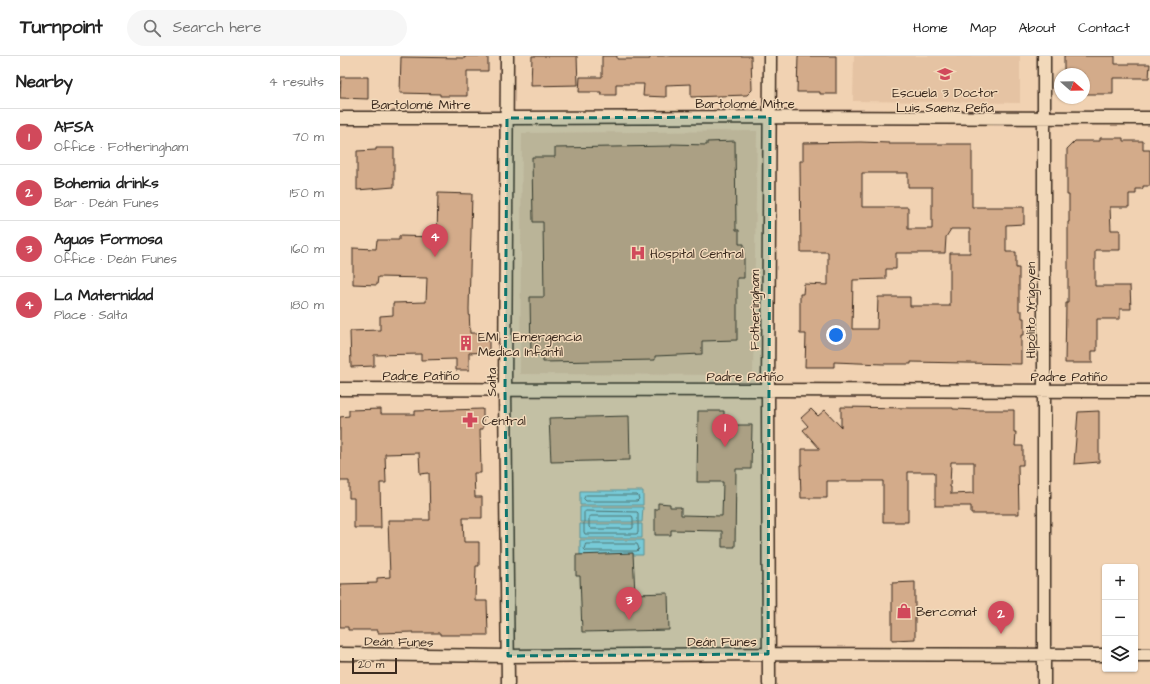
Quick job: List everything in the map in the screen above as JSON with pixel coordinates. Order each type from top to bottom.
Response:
[{"type":"street","name":"Salta","points":[[507,56],[505,389],[508,684]]},
{"type":"street","name":"Fotheringham","points":[[769,684],[768,390],[770,56]]},
{"type":"street","name":"Hipólito Yrigoyen","points":[[1044,56],[1044,684]]},
{"type":"street","name":"Bartolomé Mitre","points":[[340,118],[1150,118]]},
{"type":"street","name":"Padre Patiño","points":[[340,389],[1150,391]]},
{"type":"street","name":"Deán Funes","points":[[340,654],[508,656],[768,654],[1102,655]]},
{"type":"street","points":[[1138,655],[1150,655]]},
{"type":"highlighted area","points":[[770,117],[768,654],[508,656],[505,389],[507,118]]},
{"type":"shaded area","points":[[854,56],[1020,56],[1020,103],[853,101]]},
{"type":"shaded area","name":"Hospital Central","points":[[757,131],[753,375],[520,374],[522,133]]},
{"type":"water","points":[[580,491],[643,491],[643,505],[580,505]]},
{"type":"water","points":[[580,507],[643,507],[642,522],[580,522]]},
{"type":"water","points":[[580,524],[642,524],[642,538],[580,538]]},
{"type":"water","points":[[580,540],[643,540],[643,555],[580,555]]},
{"type":"building","points":[[465,56],[488,56],[488,71],[467,71],[467,96],[440,96],[440,94],[400,93],[401,57],[465,58]]},
{"type":"building","points":[[532,56],[577,56],[578,85],[531,86]]},
{"type":"building","points":[[602,56],[617,56],[617,59],[650,59],[650,56],[751,56],[752,90],[747,95],[691,97],[691,84],[666,85],[666,97],[643,96],[644,84],[616,84],[616,95],[601,95],[601,92],[579,92],[580,77],[602,77]]},
{"type":"building","points":[[798,56],[836,56],[836,94],[797,92]]},
{"type":"building","points":[[1064,56],[1115,56],[1115,64],[1150,64],[1149,78],[1113,78],[1113,94],[1090,94],[1090,68],[1064,68]]},
{"type":"building","points":[[341,77],[368,77],[368,99],[340,98]]},
{"type":"building","points":[[1100,138],[1123,138],[1123,141],[1143,141],[1143,150],[1150,150],[1150,186],[1143,186],[1143,189],[1136,189],[1136,194],[1129,194],[1129,207],[1110,207],[1111,230],[1120,230],[1120,250],[1095,250],[1095,286],[1130,286],[1131,309],[1120,309],[1120,319],[1097,319],[1097,351],[1092,351],[1092,363],[1065,363],[1066,303],[1068,303],[1069,222],[1069,195],[1067,195],[1067,149],[1075,141],[1100,141]]},
{"type":"building","name":"Hospital Central","points":[[735,141],[736,230],[739,230],[739,244],[744,244],[744,278],[737,278],[737,340],[702,341],[702,354],[655,356],[655,360],[543,362],[543,355],[531,356],[530,297],[544,297],[543,222],[533,222],[532,157],[555,157],[555,148],[671,146],[671,144],[707,145],[707,142]]},
{"type":"building","points":[[860,142],[889,144],[972,144],[972,207],[1024,207],[1024,224],[1006,225],[1006,252],[1016,252],[1016,268],[1019,268],[1019,311],[1022,311],[1022,318],[1024,318],[1024,335],[1021,335],[1021,364],[911,362],[911,364],[883,364],[834,362],[834,367],[805,367],[806,334],[800,334],[800,294],[803,294],[804,284],[828,285],[828,252],[801,252],[800,161],[803,161],[803,143]],"holes":[[[862,173],[908,173],[908,187],[932,187],[932,229],[908,229],[908,207],[862,207]],[[951,229],[970,229],[970,253],[950,253],[950,306],[910,306],[910,297],[878,297],[877,329],[852,329],[853,280],[886,279],[886,269],[896,269],[896,253],[945,253],[946,237]]]},
{"type":"building","points":[[376,148],[394,148],[394,187],[357,190],[357,151],[376,150]]},
{"type":"building","points":[[438,193],[472,194],[469,309],[470,333],[489,333],[489,352],[469,353],[469,370],[456,370],[456,359],[421,360],[421,354],[374,355],[374,366],[351,367],[350,331],[380,330],[380,316],[393,315],[393,303],[426,302],[427,278],[378,277],[377,285],[353,284],[353,248],[376,249],[377,240],[399,240],[399,236],[437,237]]},
{"type":"building","points":[[841,407],[1014,410],[1014,432],[1016,432],[1015,446],[1023,446],[1023,465],[1018,465],[1019,514],[971,514],[971,506],[935,506],[934,472],[908,472],[908,522],[883,522],[883,481],[827,481],[827,498],[801,498],[800,465],[802,465],[802,449],[820,449],[803,430],[808,426],[801,418],[811,409],[818,416],[825,410],[841,427]],"holes":[[[951,462],[974,462],[974,493],[951,494]]]},
{"type":"building","points":[[381,409],[381,414],[415,414],[415,411],[483,409],[483,429],[480,429],[481,473],[474,473],[475,497],[482,497],[482,518],[463,518],[464,542],[479,542],[479,566],[476,566],[475,601],[487,601],[488,635],[440,635],[440,633],[413,632],[378,633],[378,630],[348,630],[348,627],[340,627],[340,584],[377,583],[377,578],[390,577],[388,520],[430,520],[429,473],[420,474],[419,453],[385,454],[386,483],[380,483],[381,528],[354,528],[354,498],[349,498],[349,481],[340,481],[340,417],[349,416],[349,410]]},
{"type":"building","points":[[698,411],[724,411],[724,425],[752,425],[751,469],[736,469],[735,547],[722,547],[722,531],[671,530],[671,535],[655,535],[655,509],[658,509],[658,503],[670,504],[670,507],[681,507],[681,515],[722,516],[723,482],[697,482]]},
{"type":"building","points":[[1099,411],[1099,462],[1074,464],[1078,412]]},
{"type":"building","points":[[629,416],[630,460],[551,462],[549,418]]},
{"type":"building","points":[[633,553],[635,594],[668,593],[669,630],[582,632],[580,576],[576,576],[576,555]]},
{"type":"building","name":"Bercomat","points":[[915,582],[915,639],[892,640],[892,583]]},
{"type":"place","name":"Escuela 3 Doctor Luis Saenz Peña","points":[[945,74]]},
{"type":"place","name":"Hospital Central","points":[[638,253]]},
{"type":"place","name":"La Maternidad","points":[[435,257]]},
{"type":"place","name":"EMI - Emergencia Medica Infantil","points":[[466,343]]},
{"type":"place","name":"Central","points":[[470,420]]},
{"type":"place","name":"AFSA","points":[[725,447]]},
{"type":"place","name":"Bercomat","points":[[904,611]]},
{"type":"place","name":"Aguas Formosa","points":[[629,620]]},
{"type":"place","name":"Bohemia drinks","points":[[1001,634]]}]
